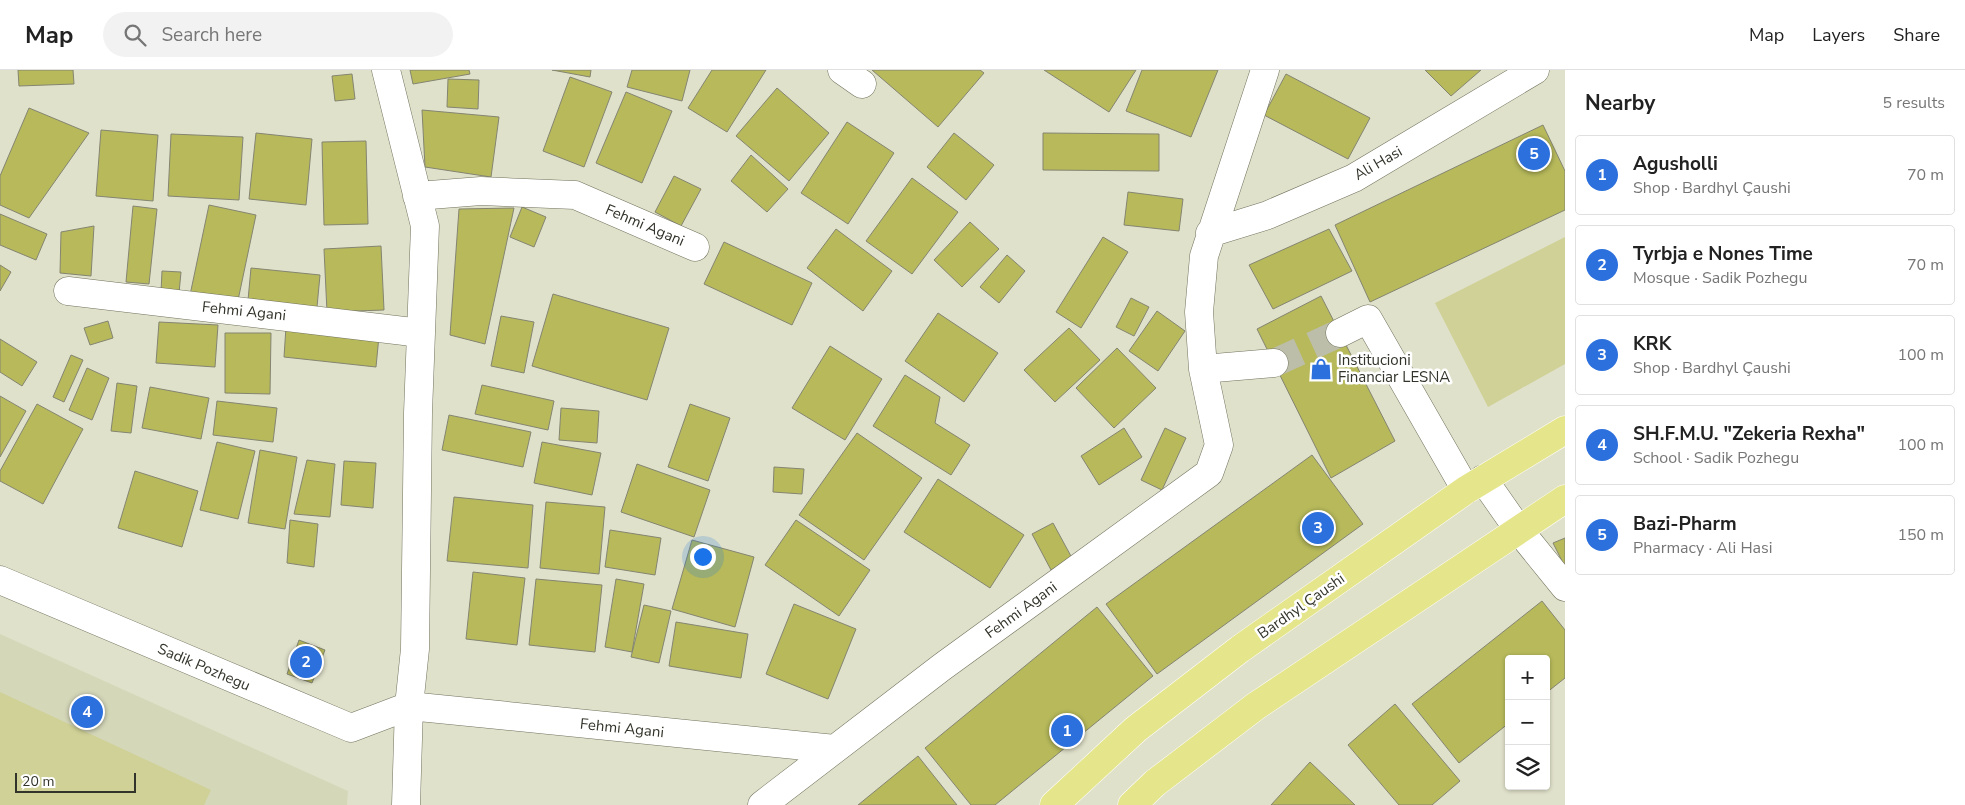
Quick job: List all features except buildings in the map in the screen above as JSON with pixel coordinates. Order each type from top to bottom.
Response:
[{"type":"main road","name":"Bardhyl Çaushi","points":[[1054,805],[1136,729],[1240,649],[1474,484],[1565,430]]},
{"type":"main road","points":[[1132,805],[1155,783],[1256,706],[1565,499]]},
{"type":"street","points":[[386,70],[425,226],[415,649],[409,706],[406,805]]},
{"type":"street","points":[[1265,70],[1210,233],[1204,256],[1199,312],[1203,369],[1274,363]]},
{"type":"street","name":"Ali Hasi","points":[[1210,233],[1268,215],[1354,178],[1535,70]]},
{"type":"street","name":"Fehmi Agani","points":[[417,196],[481,191],[575,195],[695,247]]},
{"type":"street","name":"Fehmi Agani","points":[[68,291],[421,333]]},
{"type":"street","points":[[1340,333],[1368,319],[1474,484],[1518,529],[1565,587]]},
{"type":"street","name":"Fehmi Agani","points":[[762,805],[942,667],[1210,473],[1219,445],[1203,369]]},
{"type":"street","name":"Sadik Pozhegu","points":[[0,580],[351,728],[409,706]]},
{"type":"street","name":"Fehmi Agani","points":[[409,706],[835,749]]},
{"type":"shaded area","points":[[0,634],[348,791],[347,805],[0,805]]},
{"type":"green space","points":[[1565,237],[1565,364],[1488,407],[1435,303]]},
{"type":"green space","points":[[0,692],[211,790],[204,805],[0,805]]},
{"type":"tunnel","points":[[1274,363],[1340,333]]},
{"type":"place","name":"Bazi-Pharm","points":[[1534,154]]},
{"type":"place","name":"Institucioni Financiar LESNA","points":[[1321,369]]},
{"type":"place","name":"KRK","points":[[1318,528]]},
{"type":"place","name":"Tyrbja e Nones Time","points":[[306,662]]},
{"type":"place","name":"SH.F.M.U. \"Zekeria Rexha\"","points":[[87,712]]},
{"type":"place","name":"Agusholli","points":[[1067,731]]}]
